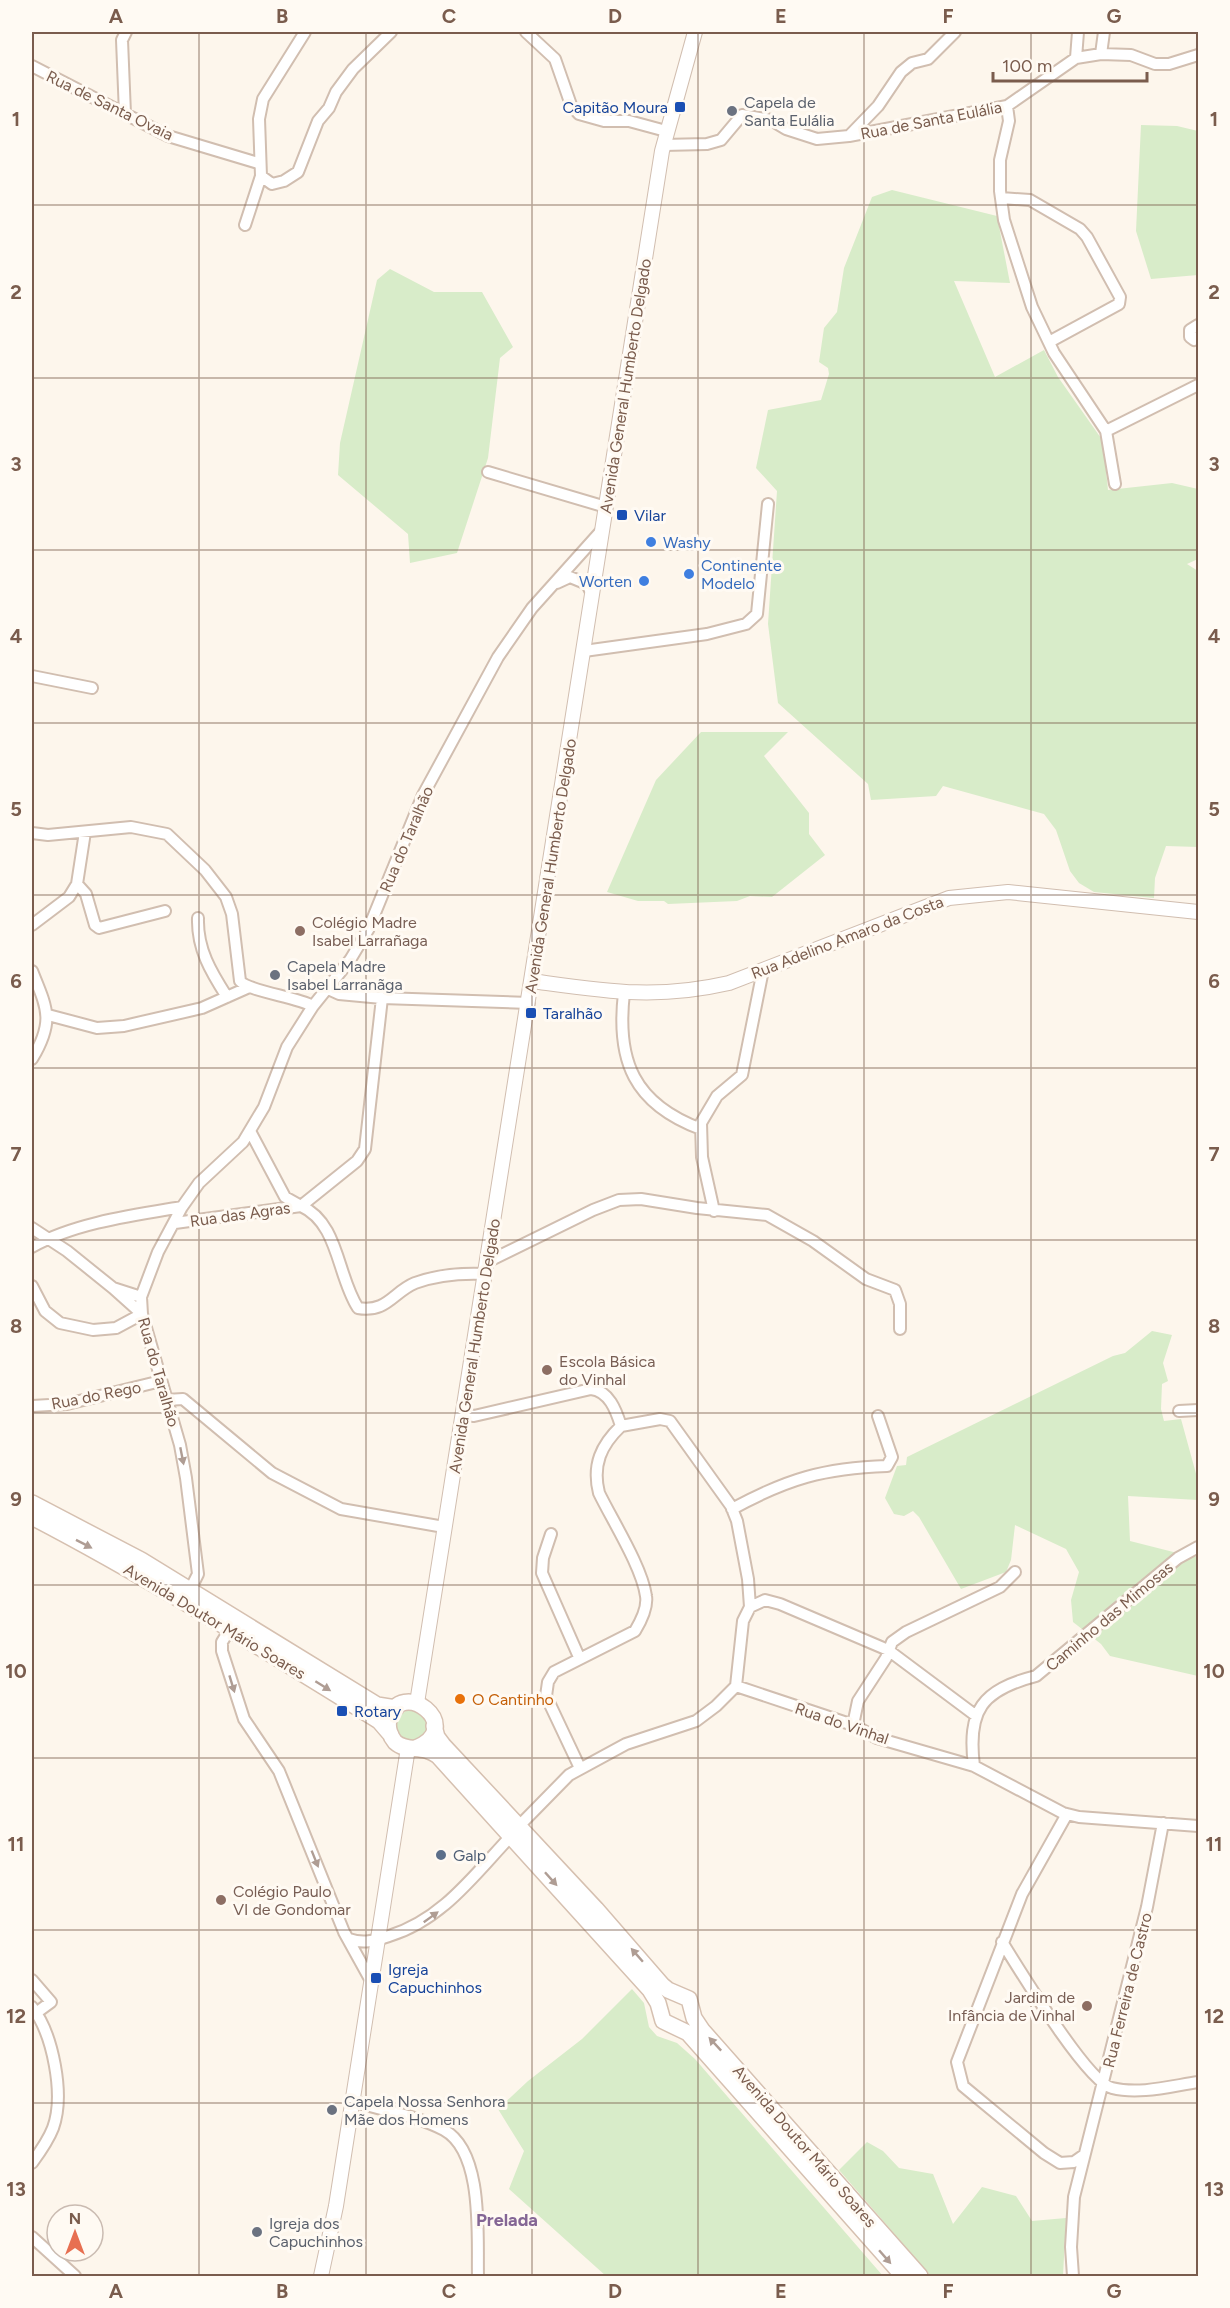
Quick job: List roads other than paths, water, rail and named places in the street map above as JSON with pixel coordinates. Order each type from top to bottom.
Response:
[{"type":"main road","name":"Avenida Doutor Mário Soares","points":[[32,1503],[141,1560],[377,1705],[396,1708]]},
{"type":"main road","name":"Avenida Doutor Mário Soares","points":[[32,1517],[117,1561],[230,1629],[379,1721],[390,1736]]},
{"type":"main road","points":[[417,1703],[430,1711],[434,1725],[429,1741],[412,1748],[395,1742],[390,1736],[388,1721],[396,1708],[402,1704],[417,1703]]},
{"type":"main road","name":"Avenida Doutor Mário Soares","points":[[434,1725],[437,1737],[443,1745],[650,1990],[663,2021],[688,2033],[903,2277]]},
{"type":"main road","name":"Avenida Doutor Mário Soares","points":[[412,1748],[425,1748],[438,1756],[515,1831],[662,1985],[689,1999],[693,2014],[702,2030],[920,2277]]},
{"type":"main road","points":[[660,2010],[663,2000],[679,1994]]},
{"type":"main road","points":[[678,2027],[687,2023],[693,2014]]},
{"type":"street","points":[[125,114],[122,40],[126,32]]},
{"type":"street","points":[[245,225],[261,176],[258,163],[259,119],[263,99],[305,32]]},
{"type":"street","points":[[261,176],[272,184],[284,181],[298,172],[318,121],[329,108],[336,92],[352,69],[391,32]]},
{"type":"street","points":[[526,32],[555,59],[571,105],[579,114],[604,122],[629,121],[664,138]]},
{"type":"street","name":"Avenida General Humberto Delgado","points":[[417,1703],[664,138],[695,32]]},
{"type":"street","points":[[849,136],[878,106],[901,72],[912,63],[928,59],[955,32]]},
{"type":"street","points":[[1076,58],[1078,32]]},
{"type":"street","points":[[1101,54],[1104,32]]},
{"type":"street","name":"Rua de Santa Eulália","points":[[664,138],[707,144],[721,140],[741,116],[771,120],[786,129],[817,139],[849,136],[1007,106],[1076,58],[1101,54],[1131,55],[1155,64],[1169,64],[1198,55]]},
{"type":"street","name":"Rua de Santa Ovaia","points":[[32,66],[168,135],[258,163]]},
{"type":"street","points":[[1007,106],[1010,121],[1000,160],[1004,220],[1032,307],[1054,353],[1106,431],[1115,484]]},
{"type":"street","points":[[1001,198],[1030,200],[1080,229],[1088,237],[1120,297],[1119,304],[1049,342]]},
{"type":"street","points":[[1198,325],[1190,330],[1190,337],[1194,340],[1198,337]]},
{"type":"street","points":[[1106,431],[1198,385]]},
{"type":"street","points":[[488,472],[606,507]]},
{"type":"street","points":[[584,651],[707,634],[746,624],[757,614],[759,606],[768,504]]},
{"type":"street","name":"Rua do Taralhão","points":[[190,1590],[198,1574],[186,1478],[142,1314],[141,1297],[158,1252],[182,1207],[199,1183],[243,1142],[264,1107],[287,1047],[313,1006],[350,960],[368,930],[423,795],[498,657],[532,608],[602,529]]},
{"type":"street","points":[[554,584],[570,578],[588,584],[592,594]]},
{"type":"street","points":[[32,676],[92,688]]},
{"type":"street","points":[[32,833],[48,835],[131,827],[167,834],[205,870],[226,897],[232,914],[238,976],[247,988]]},
{"type":"street","points":[[32,924],[69,897],[77,884],[85,832]]},
{"type":"street","points":[[77,884],[86,894],[95,925],[99,927],[165,911]]},
{"type":"street","name":"Rua Adelino Amaro da Costa","points":[[532,981],[624,993],[649,994],[701,989],[729,983],[949,898],[1008,892],[1198,912]]},
{"type":"street","points":[[198,918],[197,932],[208,968],[227,997]]},
{"type":"street","points":[[714,1210],[702,1157],[701,1123],[717,1096],[742,1075],[763,970]]},
{"type":"street","points":[[32,971],[48,1015],[40,1046],[32,1059]]},
{"type":"street","points":[[48,1015],[97,1028],[124,1026],[202,1008],[247,988],[300,999],[313,1006]]},
{"type":"street","points":[[328,989],[339,994],[382,998],[528,1003]]},
{"type":"street","points":[[624,993],[621,1039],[627,1065],[654,1102],[680,1121],[701,1129]]},
{"type":"street","points":[[250,1131],[285,1197],[301,1206],[357,1161],[365,1149],[382,998]]},
{"type":"street","points":[[486,1268],[593,1210],[619,1200],[641,1199],[767,1215],[813,1241],[866,1279],[895,1290],[900,1304],[900,1329]]},
{"type":"street","name":"Rua das Agras","points":[[175,1223],[301,1206],[312,1211],[327,1228],[350,1297],[358,1308],[371,1310],[386,1304],[414,1284],[486,1268]]},
{"type":"street","points":[[32,1247],[46,1239],[128,1216],[182,1207]]},
{"type":"street","points":[[32,1228],[67,1251],[142,1314],[116,1328],[93,1330],[60,1323],[45,1311],[32,1286]]},
{"type":"street","points":[[113,1288],[141,1297]]},
{"type":"street","name":"Rua do Rego","points":[[32,1406],[87,1400],[161,1381]]},
{"type":"street","points":[[464,1414],[474,1416],[591,1389],[605,1394],[621,1426]]},
{"type":"street","points":[[166,1400],[183,1399],[272,1473],[341,1509],[444,1527]]},
{"type":"street","points":[[1179,1411],[1198,1410]]},
{"type":"street","points":[[732,1509],[763,1492],[802,1477],[844,1467],[887,1466],[892,1457],[878,1416]]},
{"type":"street","points":[[349,1939],[365,1943],[378,1940],[407,1931],[434,1915],[557,1785],[580,1768],[626,1744],[696,1721],[716,1706],[736,1686],[743,1621],[750,1607],[748,1579],[737,1521],[732,1509],[670,1421],[660,1419],[621,1426],[608,1439],[599,1455],[596,1482],[642,1580],[647,1598],[642,1619],[635,1631],[579,1657],[554,1672],[548,1682],[546,1696],[580,1768]]},
{"type":"street","points":[[551,1534],[543,1558],[542,1573],[579,1657]]},
{"type":"street","name":"Caminho das Mimosas","points":[[975,1715],[991,1693],[1013,1682],[1036,1676],[1178,1558],[1198,1547]]},
{"type":"street","points":[[853,1725],[858,1701],[886,1658],[892,1642],[906,1632],[1000,1587],[1015,1572]]},
{"type":"street","points":[[750,1607],[765,1600],[780,1604],[888,1650],[975,1715],[971,1738],[974,1766]]},
{"type":"street","points":[[230,1629],[222,1642],[222,1651],[238,1704],[244,1719],[279,1771],[349,1939],[370,1979]]},
{"type":"street","name":"Rua do Vinhal","points":[[736,1686],[853,1725],[877,1738],[974,1766],[1067,1814],[1079,1817],[1198,1826]]},
{"type":"street","points":[[321,2277],[336,2206],[370,1979],[412,1748]]},
{"type":"street","points":[[1067,1814],[1022,1894],[957,2062],[958,2074],[963,2086],[1044,2153],[1060,2163],[1074,2162],[1084,2155]]},
{"type":"street","name":"Rua Ferreira de Castro","points":[[1073,2277],[1071,2247],[1074,2197],[1147,1907],[1163,1823]]},
{"type":"street","points":[[1002,1942],[1082,2063],[1104,2085],[1112,2088],[1138,2090],[1198,2082]]},
{"type":"street","points":[[32,1980],[51,2002],[34,2010],[46,2029],[52,2050],[56,2101],[54,2126],[32,2163]]},
{"type":"street","points":[[352,2101],[443,2129],[460,2145],[474,2184],[478,2277]]},
{"type":"street","points":[[32,2237],[75,2277]]},
{"type":"place","name":"Capitão Moura","points":[[680,107]]},
{"type":"place","name":"Capela de Santa Eulália","points":[[732,111]]},
{"type":"place","name":"Vilar","points":[[622,515]]},
{"type":"place","name":"Washy","points":[[651,542]]},
{"type":"place","name":"Continente Modelo","points":[[689,574]]},
{"type":"place","name":"Worten","points":[[644,581]]},
{"type":"place","name":"Colégio Madre Isabel Larrañaga","points":[[300,931]]},
{"type":"place","name":"Capela Madre Isabel Larranãga","points":[[275,975]]},
{"type":"place","name":"Taralhão","points":[[531,1013]]},
{"type":"place","name":"Escola Básica do Vinhal","points":[[547,1370]]},
{"type":"place","name":"O Cantinho","points":[[460,1699]]},
{"type":"place","name":"Rotary","points":[[342,1711]]},
{"type":"place","name":"Galp","points":[[441,1855]]},
{"type":"place","name":"Colégio Paulo VI de Gondomar","points":[[221,1900]]},
{"type":"place","name":"Igreja Capuchinhos","points":[[376,1978]]},
{"type":"place","name":"Jardim de Infância de Vinhal","points":[[1087,2006]]},
{"type":"place","name":"Capela Nossa Senhora Mãe dos Homens","points":[[332,2110]]},
{"type":"place","name":"Igreja dos Capuchinhos","points":[[257,2232]]},
{"type":"district","name":"Prelada","points":[[507,2220]]}]
